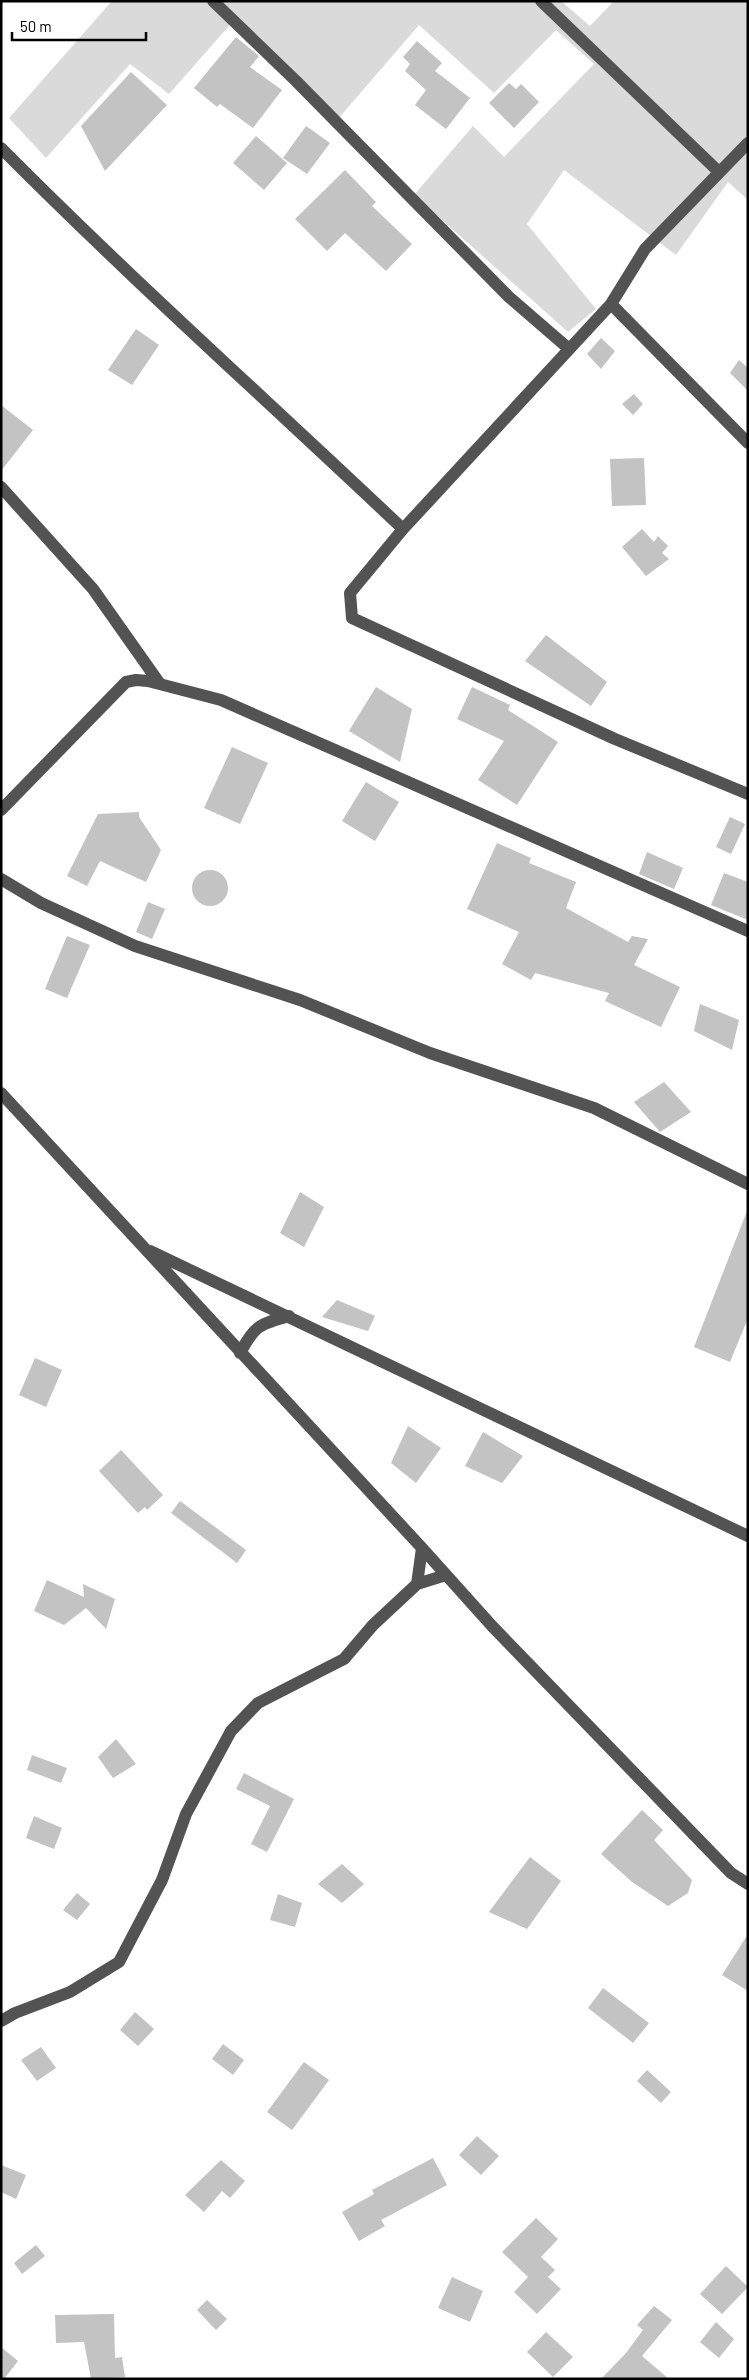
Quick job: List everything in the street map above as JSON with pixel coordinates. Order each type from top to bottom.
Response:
[{"type":"street","points":[[213,1],[296,80],[509,297],[568,348]]},
{"type":"street","points":[[541,1],[720,172]]},
{"type":"street","points":[[748,143],[646,249],[611,304],[568,348],[402,529],[350,593],[352,618],[615,739],[748,794]]},
{"type":"street","points":[[1,148],[157,301],[274,406],[402,529]]},
{"type":"street","points":[[611,304],[748,443]]},
{"type":"street","points":[[1,487],[93,589],[160,684]]},
{"type":"street","points":[[1,810],[126,682],[136,680],[160,684],[220,700],[748,931]]},
{"type":"street","points":[[1,879],[41,903],[135,946],[300,1000],[430,1053],[594,1108],[748,1184]]},
{"type":"street","points":[[1,1094],[492,1626],[731,1873],[748,1884]]},
{"type":"street","points":[[143,1248],[748,1536]]},
{"type":"street","points":[[240,1353],[249,1336],[261,1324],[289,1316]]},
{"type":"street","points":[[417,1584],[422,1548]]},
{"type":"street","points":[[1,2021],[15,2013],[70,1992],[119,1962],[162,1880],[186,1814],[231,1731],[258,1703],[344,1659],[373,1625],[417,1584],[446,1575]]},
{"type":"shaded area","points":[[112,1],[561,1],[590,26],[614,1],[748,1],[748,200],[728,182],[676,255],[564,170],[527,224],[596,309],[568,332],[414,195],[473,126],[504,157],[594,64],[556,30],[494,93],[419,25],[338,119],[236,18],[169,94],[130,64],[46,158],[9,118]]},
{"type":"building","points":[[236,37],[259,56],[250,67],[282,90],[253,128],[220,104],[217,107],[194,88]]},
{"type":"building","points":[[417,41],[442,63],[435,71],[470,98],[446,129],[415,105],[426,90],[405,71],[410,64],[403,57]]},
{"type":"building","points":[[131,72],[167,105],[105,171],[81,126]]},
{"type":"building","points":[[509,83],[516,89],[521,84],[539,102],[514,128],[489,103]]},
{"type":"building","points":[[306,126],[330,143],[307,174],[283,158]]},
{"type":"building","points":[[256,136],[287,163],[264,190],[233,163]]},
{"type":"building","points":[[345,170],[376,202],[372,206],[412,244],[386,271],[345,233],[327,251],[295,219]]},
{"type":"building","points":[[136,329],[159,345],[132,385],[108,370]]},
{"type":"building","points":[[601,338],[615,351],[601,369],[587,354]]},
{"type":"building","points":[[739,360],[748,368],[748,391],[730,373]]},
{"type":"building","points":[[634,394],[643,404],[633,415],[622,404]]},
{"type":"building","points":[[1,405],[33,430],[1,471]]},
{"type":"building","points":[[644,458],[646,505],[612,506],[610,459]]},
{"type":"building","points":[[642,529],[654,542],[658,536],[668,546],[662,553],[669,559],[646,576],[622,547]]},
{"type":"building","points":[[546,635],[607,682],[591,706],[525,661]]},
{"type":"building","points":[[376,687],[412,709],[400,762],[349,731]]},
{"type":"building","points":[[472,687],[510,705],[508,710],[558,742],[517,805],[478,780],[504,741],[457,719]]},
{"type":"building","points":[[232,747],[268,763],[240,824],[204,808]]},
{"type":"building","points":[[366,782],[399,802],[375,841],[342,821]]},
{"type":"building","points":[[139,812],[139,817],[161,850],[146,882],[100,861],[87,886],[67,876],[98,814]]},
{"type":"building","points":[[730,817],[745,824],[731,854],[716,847]]},
{"type":"building","points":[[497,843],[531,858],[529,863],[576,882],[566,908],[628,942],[632,936],[648,939],[634,965],[680,987],[661,1027],[605,1001],[609,993],[535,973],[531,980],[502,964],[519,932],[467,909]]},
{"type":"building","points":[[647,852],[683,868],[674,889],[639,874]]},
{"type":"building","points":[[210,870],[217,871],[223,875],[227,881],[227,895],[223,901],[217,905],[210,906],[203,905],[197,901],[193,895],[192,888],[193,881],[197,875],[203,871]]},
{"type":"building","points":[[724,873],[748,882],[748,920],[711,905]]},
{"type":"building","points":[[148,902],[165,909],[152,939],[136,932]]},
{"type":"building","points":[[67,936],[90,945],[67,998],[45,989]]},
{"type":"building","points":[[700,1004],[739,1020],[732,1050],[694,1031]]},
{"type":"building","points":[[664,1082],[691,1112],[660,1132],[634,1102]]},
{"type":"building","points":[[300,1192],[324,1207],[304,1247],[280,1233]]},
{"type":"building","points":[[747,1211],[748,1318],[730,1362],[694,1347]]},
{"type":"building","points":[[337,1300],[375,1316],[368,1331],[322,1317]]},
{"type":"building","points":[[35,1358],[62,1370],[46,1407],[19,1395]]},
{"type":"building","points":[[408,1426],[441,1448],[416,1483],[391,1463]]},
{"type":"building","points":[[483,1432],[523,1456],[502,1483],[465,1466]]},
{"type":"building","points":[[121,1450],[163,1495],[147,1510],[145,1507],[138,1513],[99,1471]]},
{"type":"building","points":[[180,1501],[246,1550],[237,1563],[171,1513]]},
{"type":"building","points":[[47,1580],[84,1597],[83,1584],[115,1599],[106,1629],[86,1608],[64,1625],[34,1611]]},
{"type":"building","points":[[116,1739],[136,1764],[113,1778],[98,1757]]},
{"type":"building","points":[[32,1755],[67,1768],[61,1783],[27,1770]]},
{"type":"building","points":[[244,1773],[294,1799],[267,1852],[251,1844],[270,1806],[236,1789]]},
{"type":"building","points":[[642,1810],[663,1830],[654,1840],[692,1880],[688,1893],[668,1906],[632,1882],[601,1854]]},
{"type":"building","points":[[34,1816],[62,1828],[54,1849],[26,1838]]},
{"type":"building","points":[[530,1857],[561,1881],[527,1929],[489,1912]]},
{"type":"building","points":[[342,1864],[364,1884],[342,1903],[318,1884]]},
{"type":"building","points":[[77,1893],[90,1904],[77,1920],[63,1910]]},
{"type":"building","points":[[278,1894],[302,1903],[295,1927],[270,1920]]},
{"type":"building","points":[[748,1934],[748,1991],[722,1975]]},
{"type":"building","points":[[603,1988],[649,2023],[633,2043],[588,2008]]},
{"type":"building","points":[[135,2012],[154,2029],[138,2046],[120,2030]]},
{"type":"building","points":[[223,2044],[244,2060],[233,2075],[212,2059]]},
{"type":"building","points":[[41,2047],[56,2068],[37,2081],[21,2060]]},
{"type":"building","points":[[304,2062],[329,2080],[292,2130],[267,2112]]},
{"type":"building","points":[[647,2070],[671,2092],[661,2103],[637,2081]]},
{"type":"building","points":[[477,2136],[499,2156],[481,2175],[459,2155]]},
{"type":"building","points":[[433,2158],[447,2185],[381,2220],[385,2226],[359,2241],[342,2212],[374,2194],[372,2190]]},
{"type":"building","points":[[221,2160],[245,2181],[230,2198],[222,2191],[204,2212],[185,2195]]},
{"type":"building","points":[[1,2165],[26,2175],[16,2199],[1,2192]]},
{"type":"building","points":[[536,2218],[558,2239],[541,2257],[555,2270],[548,2277],[561,2289],[537,2314],[514,2292],[528,2277],[502,2252]]},
{"type":"building","points":[[36,2245],[45,2256],[22,2274],[14,2263]]},
{"type":"building","points":[[726,2266],[748,2287],[722,2314],[700,2294]]},
{"type":"building","points":[[452,2277],[483,2291],[470,2322],[438,2308]]},
{"type":"building","points":[[207,2300],[227,2319],[216,2330],[197,2310]]},
{"type":"building","points":[[654,2306],[672,2320],[642,2356],[669,2379],[601,2379],[626,2353],[643,2330],[637,2325]]},
{"type":"building","points":[[114,2314],[115,2358],[122,2357],[125,2377],[91,2379],[84,2342],[56,2343],[55,2315]]},
{"type":"building","points":[[716,2322],[734,2339],[719,2358],[700,2342]]},
{"type":"building","points":[[546,2332],[573,2357],[553,2377],[527,2352]]},
{"type":"building","points":[[1,2347],[18,2361],[4,2379],[1,2379]]}]
